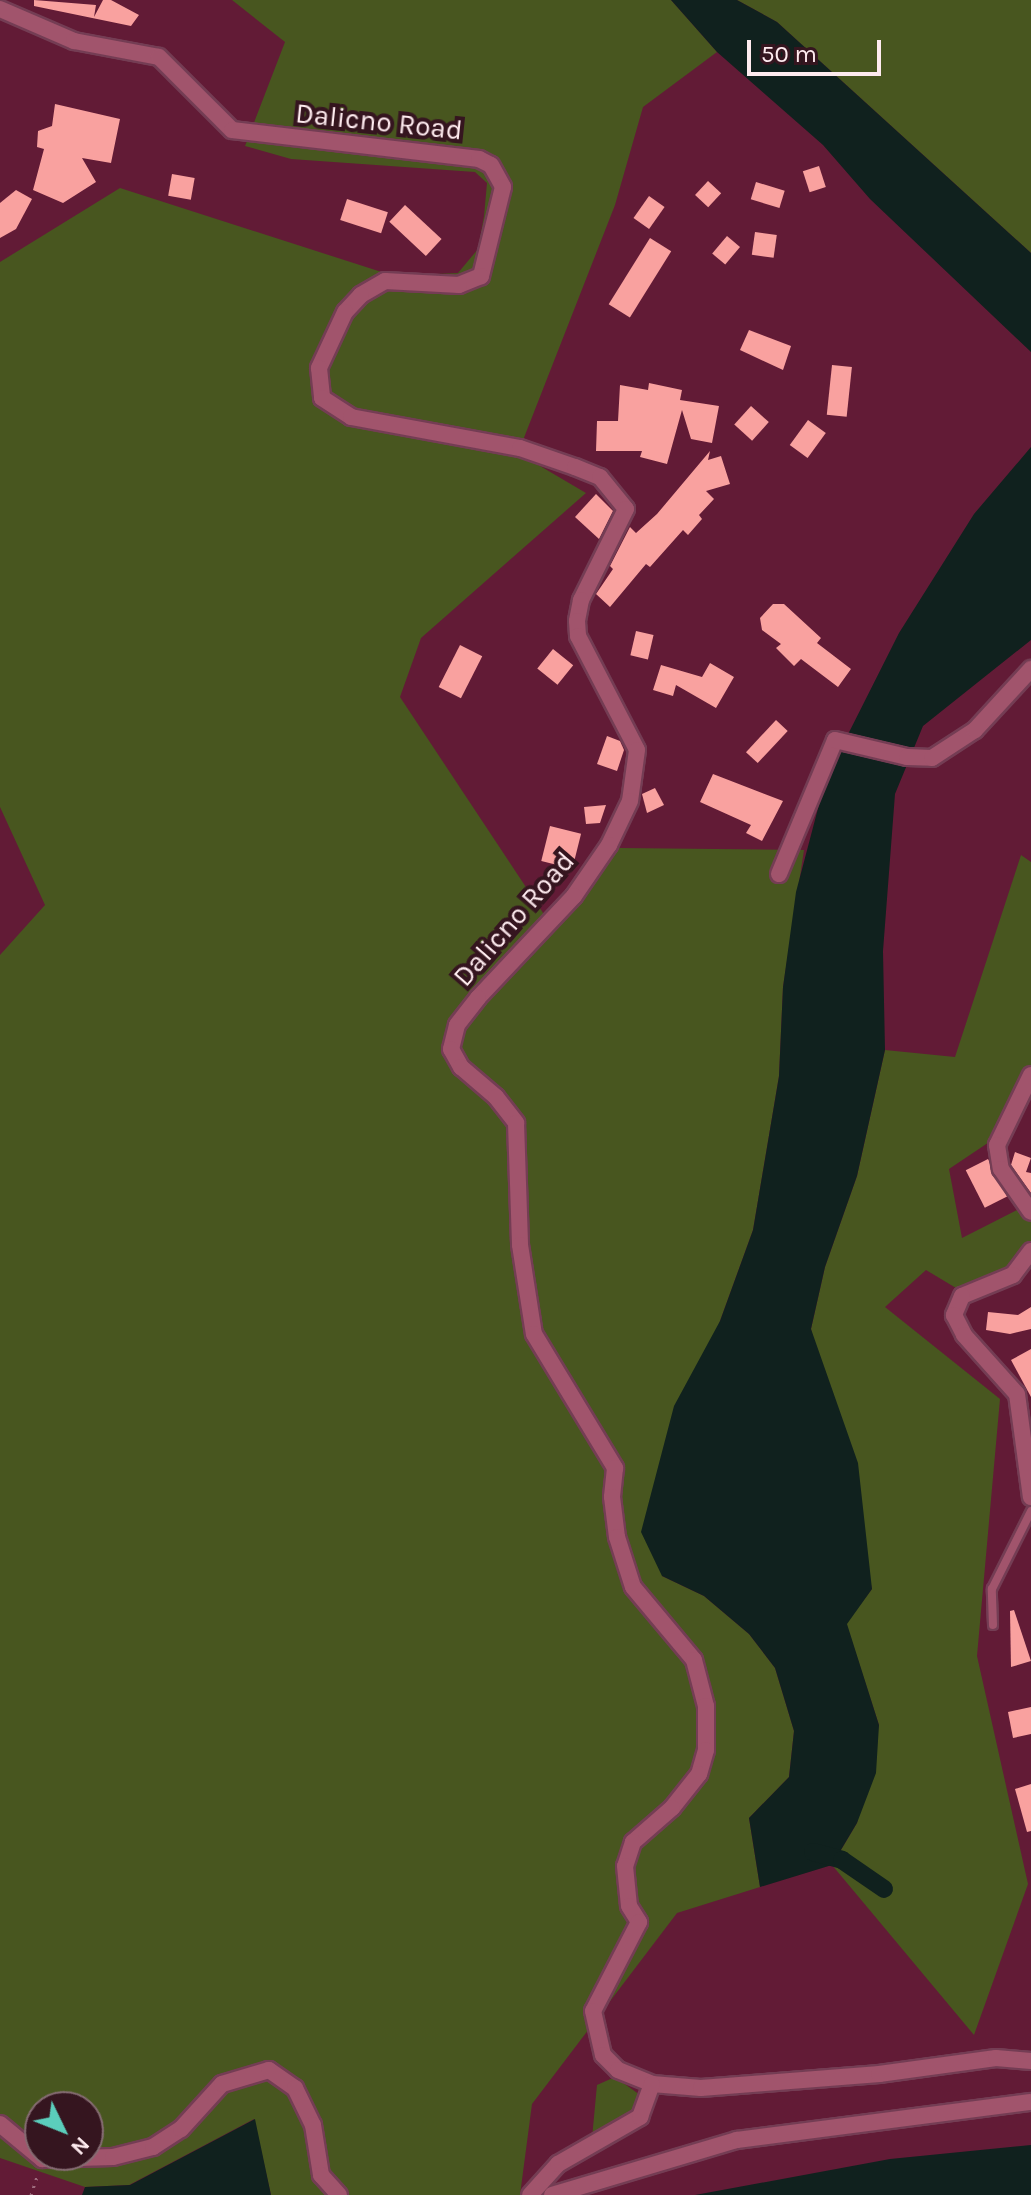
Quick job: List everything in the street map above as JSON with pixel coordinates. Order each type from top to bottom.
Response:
[{"type":"street","name":"Dalicno Road","points":[[0,9],[74,41],[159,57],[240,132],[479,159],[491,165],[503,187],[481,276],[459,285],[400,279],[361,295],[345,312],[319,368],[322,398],[351,417],[520,448],[575,467],[600,477],[626,509],[581,600],[577,621],[578,636],[637,750],[630,801],[609,845],[574,896],[471,1007],[457,1025],[451,1049],[461,1067],[496,1097],[516,1123],[520,1245],[534,1334],[615,1468],[612,1497],[617,1537],[633,1587],[694,1660],[706,1706],[706,1750],[699,1774],[672,1808],[633,1842],[623,1884],[639,1922],[593,2011],[603,2055],[618,2070],[652,2084]]},
{"type":"street","points":[[779,874],[827,752],[835,740],[846,738],[907,757],[932,758],[951,750],[1031,669]]},
{"type":"street","points":[[1031,1075],[997,1145],[1001,1169],[1031,1212]]},
{"type":"street","points":[[1031,1251],[1013,1275],[962,1296],[954,1315],[964,1335],[1017,1394],[1031,1497]]},
{"type":"street","points":[[530,2195],[558,2164],[640,2117],[652,2084],[701,2088],[879,2074],[996,2058],[1031,2061]]},
{"type":"street","points":[[104,2157],[153,2147],[181,2129],[222,2084],[269,2070],[295,2088],[313,2125],[321,2175],[339,2195]]},
{"type":"street","points":[[552,2195],[737,2140],[1031,2102]]},
{"type":"street","points":[[0,2124],[24,2144]]},
{"type":"lane","points":[[993,1625],[992,1589],[1031,1511]]},
{"type":"path","points":[[31,2195],[38,2171]]},
{"type":"green space","points":[[232,0],[671,0],[717,52],[643,107],[615,205],[518,453],[586,493],[421,638],[400,697],[555,931],[619,848],[804,850],[783,987],[779,1076],[753,1230],[720,1321],[662,1576],[704,1596],[749,1634],[775,1668],[794,1731],[789,1777],[749,1818],[760,1887],[677,1913],[532,2104],[520,2195],[271,2195],[254,2119],[129,2185],[85,2187],[38,2171],[104,2171],[104,2091],[24,2091],[24,2166],[0,2158],[0,955],[45,905],[0,807],[0,262],[120,188],[394,276],[458,273],[478,249],[484,216],[487,183],[475,172],[291,159],[245,146],[285,42]]},
{"type":"green space","points":[[737,0],[1031,0],[1031,253],[777,22]]},
{"type":"green space","points":[[1021,855],[1031,862],[1031,1096],[1019,1122],[949,1169],[962,1238],[1031,1203],[1031,1256],[1028,1264],[961,1291],[926,1270],[885,1307],[1000,1399],[977,1656],[1028,1884],[974,2035],[832,1865],[857,1823],[879,1725],[846,1623],[872,1589],[811,1329],[825,1267],[857,1176],[885,1050],[955,1057]]},
{"type":"green space","points":[[615,2077],[640,2095],[633,2114],[592,2138],[597,2085]]},
{"type":"shaded area","points":[[671,0],[737,0],[777,22],[1031,253],[1031,352],[870,199],[823,145],[717,52]]},
{"type":"shaded area","points":[[1031,447],[1031,640],[923,726],[895,794],[883,951],[885,1050],[857,1176],[825,1267],[811,1329],[858,1463],[872,1589],[847,1624],[879,1725],[876,1773],[857,1823],[832,1865],[760,1887],[749,1818],[789,1777],[794,1731],[775,1668],[749,1634],[704,1596],[662,1576],[641,1532],[674,1406],[720,1321],[753,1230],[779,1076],[783,987],[796,892],[826,778],[899,633],[974,514]]},
{"type":"shaded area","points":[[255,2119],[271,2195],[82,2195],[85,2187],[130,2185]]},
{"type":"shaded area","points":[[1031,2145],[1031,2195],[695,2195],[890,2159]]},
{"type":"building","points":[[34,0],[96,5],[94,17],[103,0],[111,0],[139,15],[131,26],[34,6]]},
{"type":"building","points":[[55,104],[120,119],[111,163],[82,158],[96,182],[63,203],[33,190],[44,149],[37,147],[38,131],[52,126]]},
{"type":"building","points":[[819,166],[826,187],[810,192],[803,171]]},
{"type":"building","points":[[172,174],[195,178],[191,200],[168,196]]},
{"type":"building","points":[[708,181],[721,193],[708,207],[695,195]]},
{"type":"building","points":[[756,182],[785,191],[779,208],[751,199]]},
{"type":"building","points":[[16,190],[32,199],[16,229],[0,238],[0,203]]},
{"type":"building","points":[[649,196],[665,207],[649,229],[634,218]]},
{"type":"building","points":[[347,199],[388,212],[381,233],[340,220]]},
{"type":"building","points":[[405,205],[442,239],[426,256],[389,222]]},
{"type":"building","points":[[755,232],[777,235],[774,258],[752,255]]},
{"type":"building","points":[[727,236],[740,247],[725,265],[712,254]]},
{"type":"building","points":[[650,238],[671,251],[630,317],[609,304]]},
{"type":"building","points":[[749,330],[791,346],[783,370],[740,350]]},
{"type":"building","points":[[832,365],[852,367],[847,417],[827,415]]},
{"type":"building","points":[[649,383],[682,390],[680,400],[719,406],[712,443],[691,439],[682,410],[667,464],[640,457],[642,451],[596,451],[597,421],[618,421],[620,385],[648,390]]},
{"type":"building","points":[[751,406],[769,422],[752,441],[734,425]]},
{"type":"building","points":[[808,420],[826,433],[808,458],[790,445]]},
{"type":"building","points":[[710,451],[708,460],[721,456],[730,484],[706,491],[714,499],[699,515],[702,519],[688,535],[683,530],[650,567],[646,564],[610,607],[596,594],[613,569],[610,566],[630,527],[636,533],[657,514]]},
{"type":"building","points":[[596,494],[613,511],[599,539],[575,517]]},
{"type":"building","points":[[773,604],[784,604],[821,638],[817,643],[851,669],[838,687],[801,659],[794,666],[776,648],[781,644],[762,630],[760,618]]},
{"type":"building","points":[[636,631],[654,635],[648,659],[630,655]]},
{"type":"building","points":[[460,645],[482,656],[461,698],[439,687]]},
{"type":"building","points":[[553,649],[573,665],[557,685],[537,668]]},
{"type":"building","points":[[710,663],[734,677],[716,708],[676,685],[673,696],[653,690],[661,665],[702,677]]},
{"type":"building","points":[[776,720],[788,731],[758,763],[746,752]]},
{"type":"building","points":[[607,736],[620,741],[624,750],[617,771],[597,764]]},
{"type":"building","points":[[713,774],[783,801],[762,841],[746,833],[751,825],[700,802]]},
{"type":"building","points":[[655,788],[664,805],[647,813],[642,794]]},
{"type":"building","points":[[606,805],[600,823],[586,824],[584,807]]},
{"type":"building","points":[[550,826],[581,834],[572,869],[541,861]]},
{"type":"building","points":[[1015,1152],[1031,1158],[1026,1172],[1031,1173],[1031,1193],[1011,1165]]},
{"type":"building","points":[[988,1159],[1007,1196],[985,1208],[966,1170]]},
{"type":"building","points":[[1031,1307],[1031,1329],[1010,1334],[986,1330],[988,1312],[1018,1315]]},
{"type":"building","points":[[1031,1349],[1031,1397],[1011,1360]]},
{"type":"building","points":[[1014,1610],[1031,1661],[1011,1667],[1010,1611]]},
{"type":"building","points":[[1031,1707],[1031,1734],[1013,1738],[1008,1712]]},
{"type":"building","points":[[1031,1784],[1031,1831],[1027,1832],[1015,1789]]},
{"type":"waterway","points":[[813,1852],[842,1860],[884,1889]]}]
